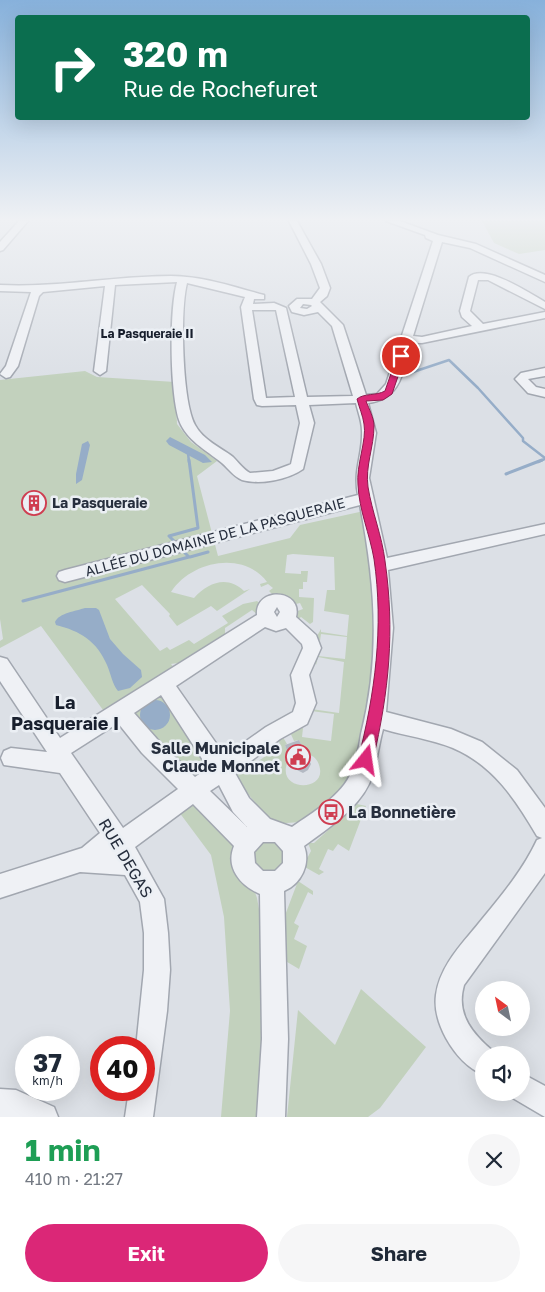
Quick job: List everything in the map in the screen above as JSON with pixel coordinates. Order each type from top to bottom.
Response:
[{"type":"street","points":[[314,307],[325,288],[319,273]]},
{"type":"street","points":[[253,296],[247,300],[246,307],[260,399],[268,403],[380,398],[389,392],[407,339],[421,273]]},
{"type":"street","points":[[475,273],[479,276],[491,278],[545,306]]},
{"type":"street","points":[[532,273],[545,279]]},
{"type":"street","points":[[479,276],[472,280],[465,311],[466,315],[480,328]]},
{"type":"street","points":[[183,280],[180,287],[179,312],[183,410],[194,435],[242,474],[252,478],[292,470],[298,466],[307,427],[281,308],[274,306],[246,307]]},
{"type":"street","points":[[0,288],[35,291],[183,280],[294,304],[303,301],[334,322],[369,426],[362,472],[380,566],[384,600],[384,648],[376,718],[362,775],[357,784],[331,812],[291,842]]},
{"type":"street","points":[[100,371],[110,284]]},
{"type":"street","points":[[6,374],[12,366],[35,291]]},
{"type":"street","points":[[407,339],[422,340],[545,315]]},
{"type":"street","points":[[545,372],[525,376],[521,379],[532,390],[545,392]]},
{"type":"street","name":"ALLÉE DU DOMAINE DE LA PASQUERAIE","points":[[65,576],[366,498]]},
{"type":"street","points":[[380,566],[545,529]]},
{"type":"street","points":[[6,759],[58,751],[266,618],[264,614],[266,607],[279,602],[289,607],[290,612],[287,619],[310,640],[312,648],[300,675],[306,703],[303,714],[296,722],[273,733],[195,790],[117,840],[80,861]]},
{"type":"street","name":"RUE DEGAS","points":[[4,674],[117,840],[152,899],[156,933],[154,1011],[151,1036]]},
{"type":"street","points":[[163,683],[222,770],[241,805],[266,831]]},
{"type":"street","points":[[120,711],[140,736],[221,814],[246,844]]},
{"type":"street","points":[[376,718],[461,742],[489,757],[519,787],[545,828]]},
{"type":"street","points":[[6,759],[30,753],[58,751]]},
{"type":"street","points":[[266,831],[282,833],[291,842],[296,854],[294,868],[285,879],[272,884],[262,883],[249,874],[243,859],[246,844],[253,836],[266,831]]},
{"type":"street","points":[[475,1054],[468,1049],[453,1024],[449,1003],[452,983],[464,962],[538,863],[545,848]]},
{"type":"street","points":[[0,886],[52,867],[80,861],[132,864]]},
{"type":"street","points":[[271,1117],[275,1020],[272,884]]},
{"type":"street","points":[[530,1093],[545,1103]]},
{"type":"street","name":"RUE DEGAS","points":[[139,1117],[142,1101]]},
{"type":"street","points":[[0,1104],[16,1104],[44,1117]]},
{"type":"green space","points":[[85,371],[97,377],[175,382],[177,424],[191,442],[217,461],[197,476],[218,556],[290,538],[300,525],[364,511],[377,586],[371,713],[349,781],[332,800],[300,822],[273,824],[230,775],[250,754],[257,762],[280,746],[278,736],[281,734],[287,744],[285,745],[289,755],[286,756],[288,761],[286,771],[288,779],[302,785],[310,784],[316,781],[320,774],[317,760],[305,753],[299,740],[294,741],[289,730],[303,728],[302,737],[331,741],[334,714],[311,711],[308,718],[311,709],[339,713],[344,662],[318,657],[316,665],[314,661],[319,649],[318,656],[345,659],[347,637],[321,634],[320,641],[317,636],[321,629],[321,632],[347,636],[349,615],[324,611],[327,590],[335,590],[334,557],[287,555],[285,573],[301,574],[301,571],[308,571],[307,582],[303,582],[303,589],[299,589],[299,597],[314,598],[313,622],[310,624],[301,617],[296,621],[295,612],[303,609],[300,603],[296,604],[287,597],[272,594],[269,591],[273,588],[268,584],[261,587],[260,584],[267,582],[257,572],[245,566],[231,563],[218,563],[191,573],[180,581],[171,592],[194,598],[205,588],[225,582],[238,586],[244,591],[250,589],[217,611],[211,606],[177,626],[169,616],[170,614],[142,585],[115,599],[160,651],[167,647],[170,650],[189,640],[194,644],[228,623],[222,616],[243,604],[257,601],[262,605],[259,616],[252,610],[225,628],[225,636],[185,662],[171,664],[176,670],[106,714],[41,626],[0,648],[0,641],[3,639],[0,619],[0,380]]},
{"type":"green space","points":[[153,694],[164,695],[211,766],[195,781],[131,713]]},
{"type":"green space","points":[[196,801],[238,846],[257,898],[261,920],[264,1117],[221,1117],[230,1011],[224,917],[211,855],[179,812]]},
{"type":"green space","points":[[357,804],[366,806],[349,851],[338,844],[333,851],[328,849],[319,869],[324,872],[319,875],[303,866],[311,851],[308,843],[314,843]]},
{"type":"green space","points":[[267,839],[282,844],[286,859],[276,873],[264,874],[255,866],[253,849]]},
{"type":"green space","points":[[298,881],[313,891],[313,895],[308,892],[294,923],[299,926],[294,939],[307,946],[299,969],[282,959],[281,926]]},
{"type":"green space","points":[[361,989],[426,1047],[380,1108],[368,1117],[287,1117],[298,1010],[335,1045]]},
{"type":"water","points":[[170,437],[205,455],[212,462],[203,463],[169,445],[166,441]]},
{"type":"water","points":[[88,441],[90,445],[82,480],[76,484],[82,444]]},
{"type":"water","points":[[85,608],[96,608],[99,610],[110,639],[141,670],[142,677],[130,688],[118,691],[103,657],[93,643],[73,630],[56,625],[55,622],[60,616]]},
{"type":"water","points":[[155,700],[165,705],[170,715],[165,725],[155,730],[145,725],[140,715],[145,705]]},
{"type":"building","name":"Salle Municipale Claude Monnet","points":[[299,740],[311,764],[308,770],[303,773],[293,768],[285,745]]},
{"type":"waterway","points":[[407,374],[449,360],[478,388],[523,438],[523,441],[545,458]]},
{"type":"waterway","points":[[188,453],[189,462]]},
{"type":"waterway","points":[[538,462],[545,459]]},
{"type":"waterway","points":[[174,541],[169,536],[198,528],[189,460]]},
{"type":"waterway","points":[[506,474],[542,460]]},
{"type":"waterway","points":[[23,601],[189,557],[183,551]]},
{"type":"waterway","points":[[190,557],[208,552]]},
{"type":"place","name":"La Pasqueraie","points":[[34,503]]},
{"type":"place","name":"Salle Municipale Claude Monnet","points":[[298,757]]},
{"type":"place","name":"La Bonnetière","points":[[331,812]]},
{"type":"district","name":"La Pasqueraie II","points":[[147,334]]},
{"type":"district","name":"La Pasqueraie I","points":[[65,713]]},
{"type":"route","points":[[366,760],[378,706],[383,669],[384,600],[380,560],[363,486],[362,472],[369,426],[361,399],[380,398],[389,392],[401,356]]}]
